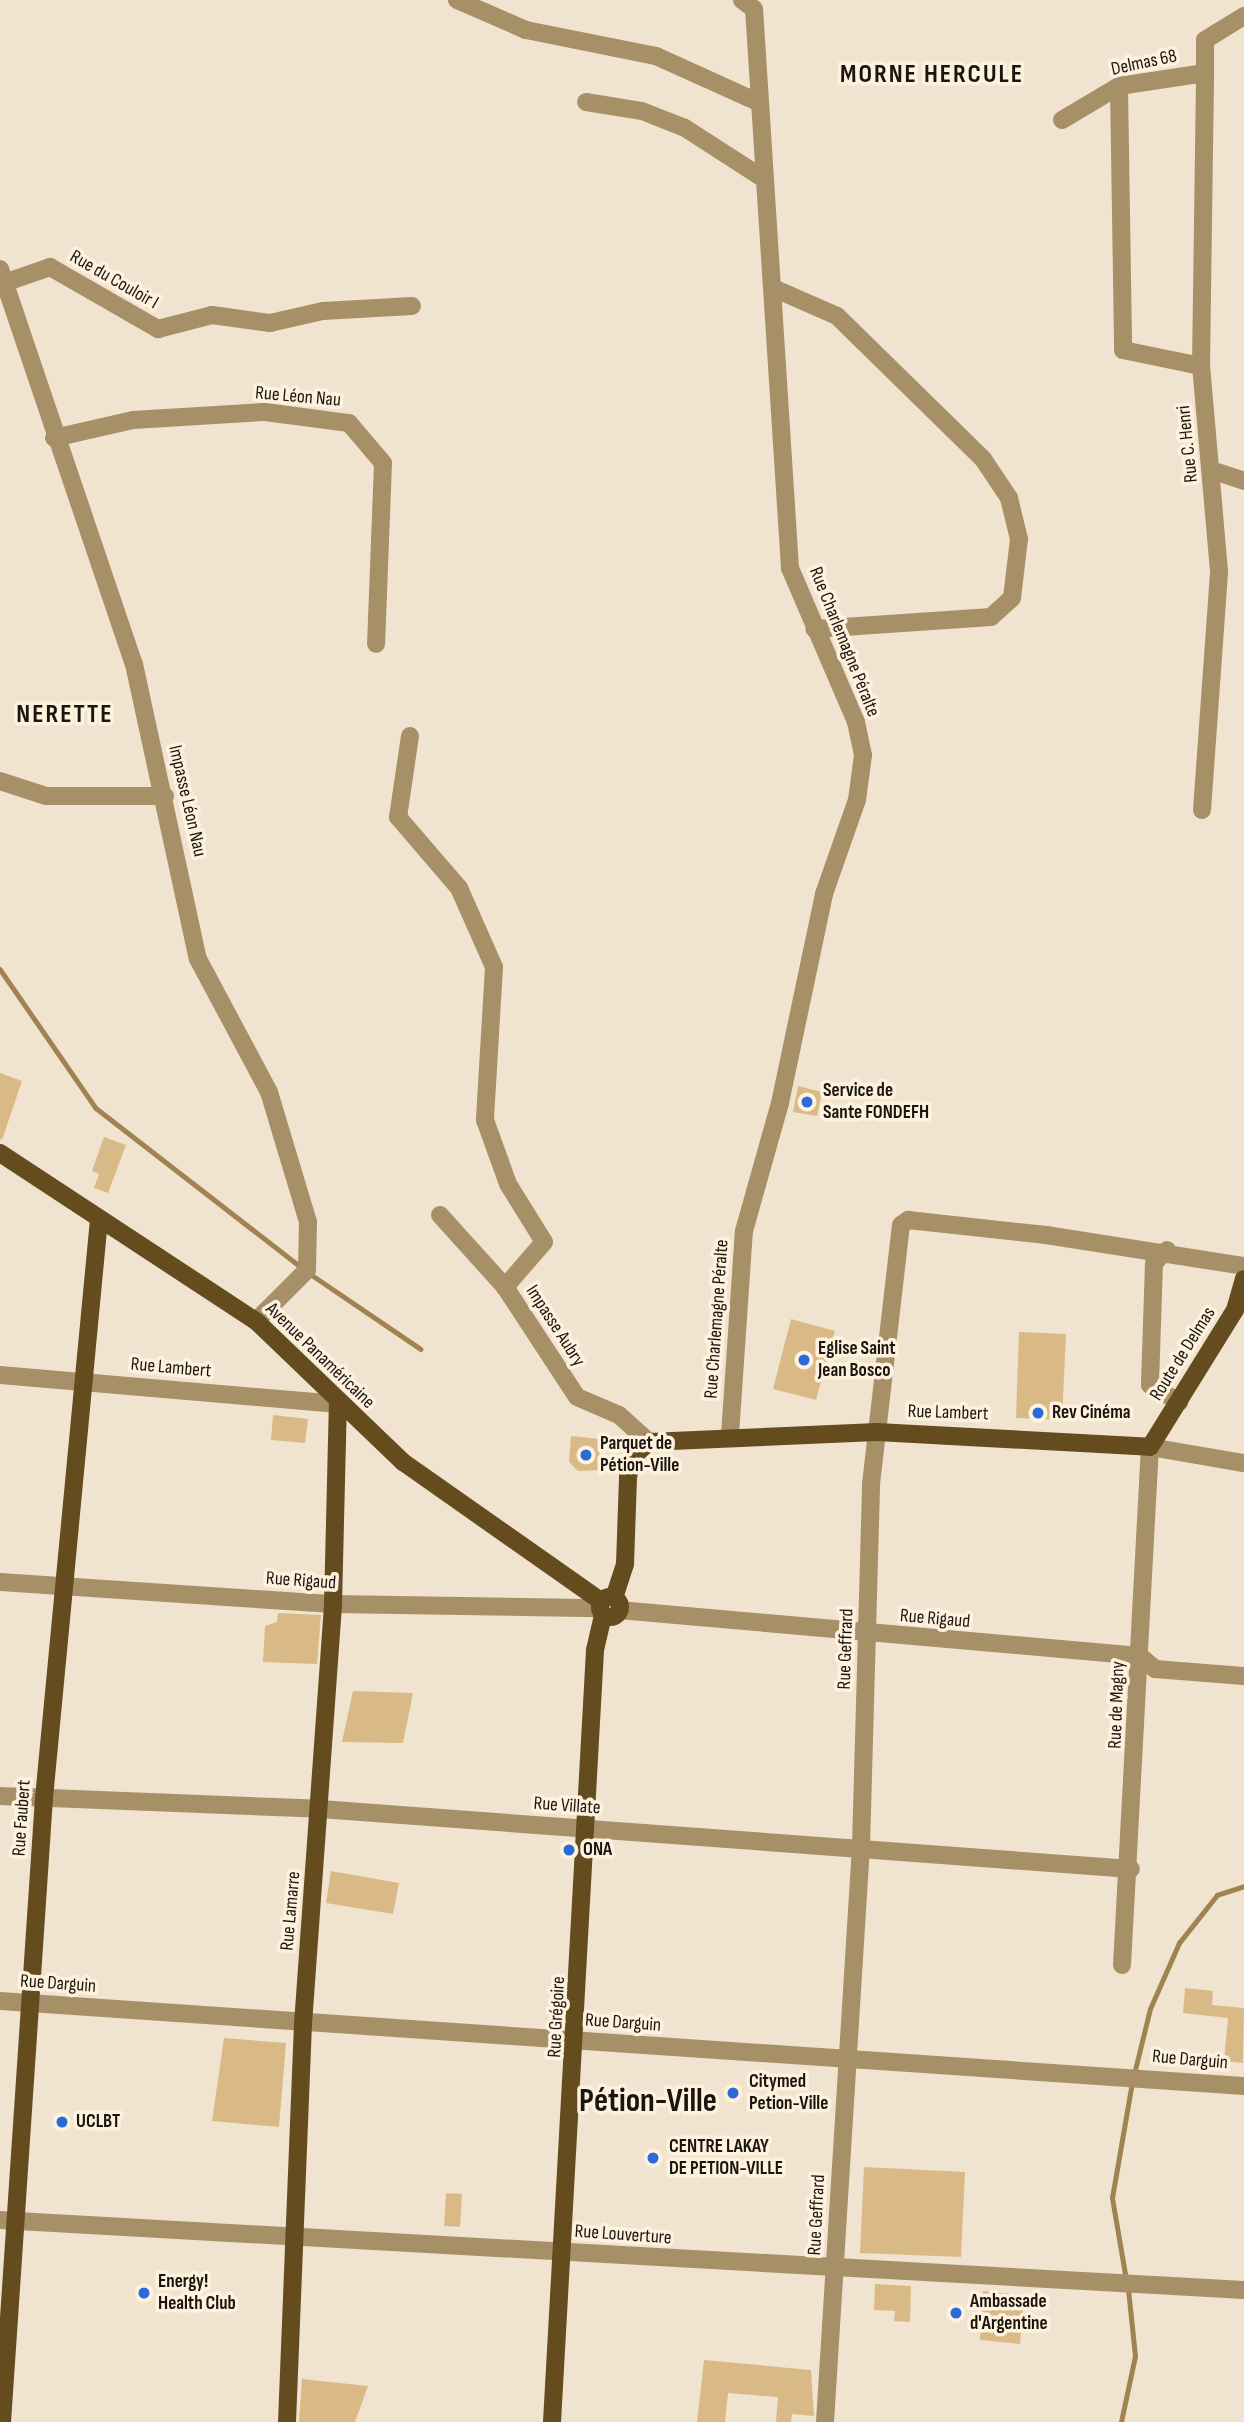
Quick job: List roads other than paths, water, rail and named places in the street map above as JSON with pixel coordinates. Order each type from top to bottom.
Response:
[{"type":"main road","name":"Avenue Panaméricaine","points":[[0,1153],[256,1321],[338,1404],[403,1462],[607,1606]]},
{"type":"main road","name":"Rue Faubert","points":[[2,2422],[7,2221],[30,2002],[44,1798],[80,1381],[99,1219]]},
{"type":"main road","name":"Route de Delmas","points":[[1150,1447],[1235,1310],[1244,1279]]},
{"type":"main road","name":"Rue Lamarre","points":[[287,2422],[303,2024],[333,1604],[338,1404]]},
{"type":"main road","name":"Rue Lambert","points":[[649,1442],[730,1436],[877,1432],[1150,1447]]},
{"type":"main road","name":"Rue Grégoire","points":[[552,2422],[577,2041],[595,1650],[607,1606],[625,1564],[628,1476],[635,1455],[649,1442]]},
{"type":"street","points":[[457,0],[526,30],[656,56],[758,102]]},
{"type":"street","name":"Rue Charlemagne Péralte","points":[[730,1436],[744,1231],[780,1103],[824,894],[861,776],[856,722],[796,587],[786,534],[754,9],[742,0]]},
{"type":"street","name":"Delmas 68","points":[[1062,120],[1119,86],[1205,73],[1205,40],[1244,16]]},
{"type":"street","name":"Rue C. Henri","points":[[1202,810],[1219,571],[1201,366],[1205,73]]},
{"type":"street","points":[[1119,86],[1123,350],[1201,366]]},
{"type":"street","points":[[586,102],[642,111],[685,128],[764,179]]},
{"type":"street","name":"Rue du Couloir I","points":[[2,276],[50,267],[158,329],[212,315],[270,323],[323,311],[412,306]]},
{"type":"street","name":"Impasse Léon Nau","points":[[2,276],[54,439],[134,664],[165,796],[198,959],[269,1092],[308,1222],[307,1270],[256,1321]]},
{"type":"street","points":[[773,288],[837,316],[983,459],[1009,498],[1018,539],[1012,598],[991,617],[814,629]]},
{"type":"street","name":"Rue Léon Nau","points":[[54,439],[133,420],[265,412],[349,423],[383,463],[376,644]]},
{"type":"street","points":[[1211,470],[1244,481]]},
{"type":"street","points":[[410,736],[398,817],[459,888],[494,967],[485,1120],[508,1184],[544,1242],[505,1287]]},
{"type":"street","points":[[0,780],[46,796],[165,796]]},
{"type":"street","name":"Impasse Aubry","points":[[440,1215],[505,1287],[577,1397],[619,1415],[649,1442]]},
{"type":"street","name":"Rue Geffrard","points":[[825,2422],[861,1846],[867,1630],[877,1432],[901,1225],[908,1220],[1167,1250],[1244,1266]]},
{"type":"street","points":[[1167,1250],[1154,1263],[1150,1385],[1179,1402]]},
{"type":"street","name":"Rue Lambert","points":[[0,1375],[338,1404]]},
{"type":"street","name":"Rue Lambert","points":[[1150,1447],[1244,1463]]},
{"type":"street","name":"Rue de Magny","points":[[1122,1965],[1131,1869],[1150,1447]]},
{"type":"street","name":"Rue Rigaud","points":[[0,1581],[333,1604],[607,1606],[1140,1656],[1155,1669],[1244,1676]]},
{"type":"street","name":"Rue Villate","points":[[0,1796],[320,1809],[861,1846],[1131,1869]]},
{"type":"street","name":"Rue Darguin","points":[[0,2001],[303,2024],[1119,2075],[1244,2087]]},
{"type":"street","name":"Rue Louverture","points":[[7,2221],[296,2235],[835,2269],[1244,2290]]},
{"type":"waterway","points":[[0,969],[96,1108],[302,1268]]},
{"type":"waterway","points":[[309,1273],[421,1349]]},
{"type":"waterway","points":[[1134,2074],[1150,2009],[1179,1943],[1217,1895],[1244,1886]]},
{"type":"waterway","points":[[1126,2280],[1112,2198],[1132,2082]]},
{"type":"waterway","points":[[1121,2422],[1135,2356],[1128,2289]]},
{"type":"place","name":"Service de Sante FONDEFH","points":[[807,1102]]},
{"type":"place","name":"Eglise Saint Jean Bosco","points":[[804,1360]]},
{"type":"place","name":"Rev Cinéma","points":[[1038,1413]]},
{"type":"place","name":"Parquet de Pétion-Ville","points":[[586,1455]]},
{"type":"place","name":"ONA","points":[[569,1850]]},
{"type":"place","name":"Citymed Petion-Ville","points":[[733,2093]]},
{"type":"place","name":"UCLBT","points":[[62,2122]]},
{"type":"place","name":"CENTRE LAKAY DE PETION-VILLE","points":[[653,2158]]},
{"type":"place","name":"Energy! Health Club","points":[[144,2293]]},
{"type":"place","name":"Ambassade d'Argentine","points":[[956,2313]]},
{"type":"district","name":"MORNE HERCULE","points":[[932,75]]},
{"type":"district","name":"NERETTE","points":[[65,715]]},
{"type":"district","name":"Pétion-Ville","points":[[648,2102]]}]
